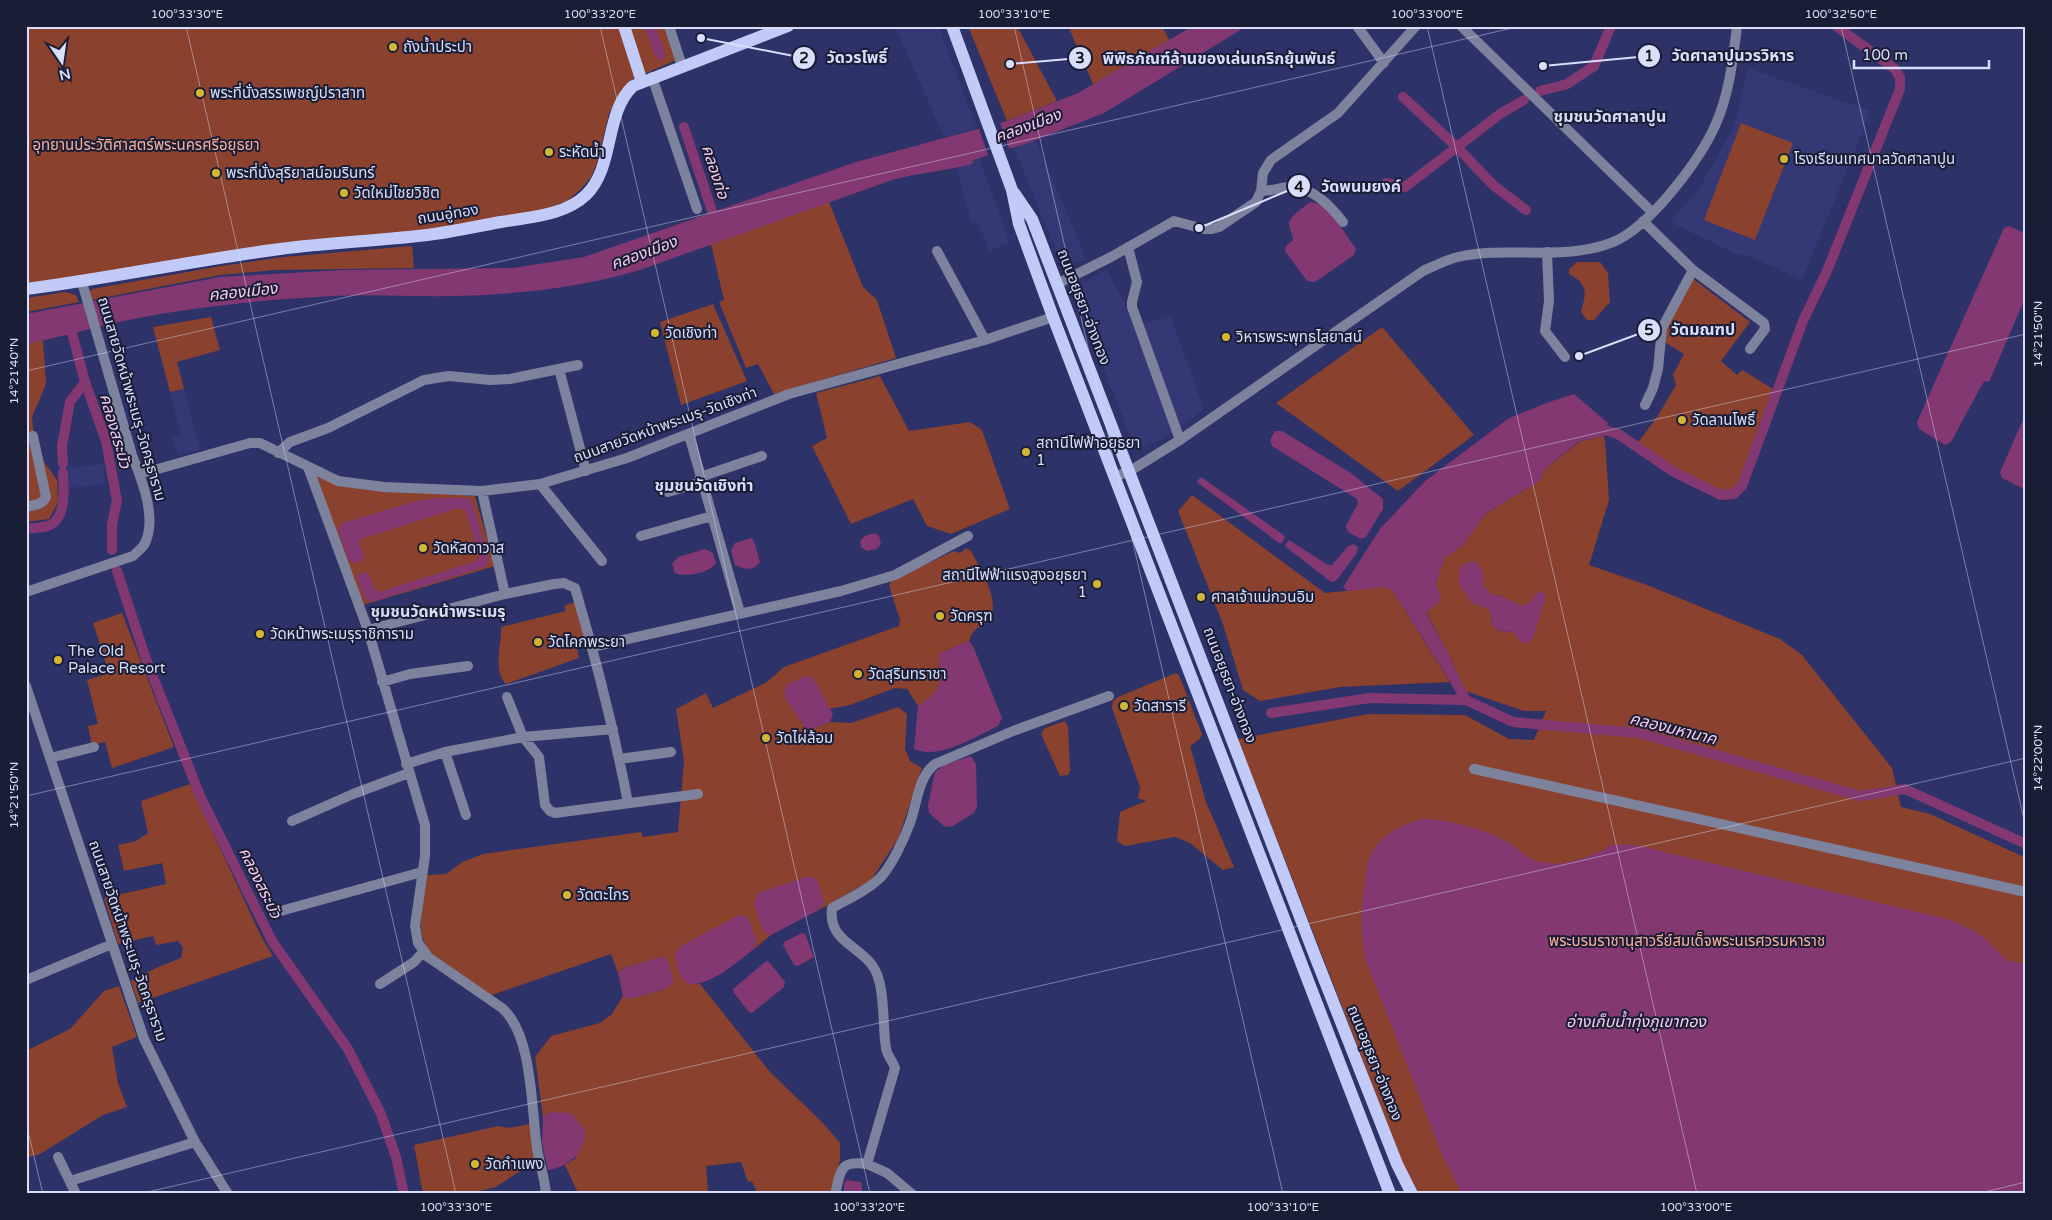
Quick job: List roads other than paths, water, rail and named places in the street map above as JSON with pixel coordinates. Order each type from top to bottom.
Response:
[{"type":"main road","points":[[624,26],[647,80]]},
{"type":"main road","name":"ถนนอู่ทอง","points":[[26,289],[84,287],[278,249],[434,234],[568,207],[586,195],[595,182],[607,153],[617,110],[625,93],[633,86],[788,26]]},
{"type":"main road","name":"ถนนอยุธยา-อ่างทอง","points":[[952,26],[1012,190],[1020,224],[1053,317],[1390,1194]]},
{"type":"main road","name":"ถนนอยุธยา-อ่างทอง","points":[[1012,190],[1032,219],[1315,956],[1397,1164],[1412,1194]]},
{"type":"street","points":[[669,26],[682,66]]},
{"type":"street","points":[[1357,26],[1384,63]]},
{"type":"street","points":[[1057,284],[1174,221],[1204,229],[1212,229],[1256,202],[1261,191],[1263,173],[1271,160],[1338,112],[1416,26]]},
{"type":"street","points":[[1461,26],[1652,212]]},
{"type":"street","points":[[1114,477],[1130,471],[1180,440],[1423,270],[1443,262],[1473,255],[1576,251],[1602,246],[1623,237],[1674,190],[1714,128],[1734,58],[1737,26]]},
{"type":"street","points":[[647,80],[697,209]]},
{"type":"street","points":[[1261,191],[1289,187],[1317,195],[1343,222]]},
{"type":"street","points":[[1643,220],[1693,270],[1764,323],[1765,329],[1750,349]]},
{"type":"street","points":[[1128,247],[1137,282],[1132,307],[1180,440]]},
{"type":"street","points":[[937,250],[985,340]]},
{"type":"street","points":[[1546,252],[1549,301],[1545,331],[1565,356]]},
{"type":"street","points":[[1645,405],[1653,388],[1658,369],[1662,328],[1693,270]]},
{"type":"street","name":"ถนนสายวัดหน้าพระเมรุ-วัดครุธาราม","points":[[26,592],[133,556],[143,546],[149,532],[150,518],[140,474],[132,455],[84,287]]},
{"type":"street","name":"ถนนสายวัดหน้าพระเมรุ-วัดเชิงท่า","points":[[140,474],[250,443],[260,443],[338,481],[384,487],[482,491],[540,484],[627,458],[789,394],[985,340],[1053,317]]},
{"type":"street","points":[[278,453],[290,442],[328,428],[424,380],[449,376],[490,380],[510,379],[578,365]]},
{"type":"street","points":[[560,369],[586,471]]},
{"type":"street","points":[[689,435],[740,613]]},
{"type":"street","points":[[26,507],[40,504],[46,497],[33,436]]},
{"type":"street","points":[[668,492],[762,456]]},
{"type":"street","points":[[308,467],[368,630],[425,825],[425,856],[415,926],[418,943],[428,958],[502,1008],[510,1015],[517,1026],[527,1063],[537,1150],[546,1194]]},
{"type":"street","points":[[540,484],[602,561]]},
{"type":"street","points":[[482,491],[505,594]]},
{"type":"street","points":[[641,536],[712,516]]},
{"type":"street","points":[[592,646],[841,591],[895,575],[968,536]]},
{"type":"street","points":[[368,630],[505,594],[554,584],[569,584],[575,588],[592,646],[620,759],[628,803]]},
{"type":"street","points":[[382,682],[410,674],[468,666]]},
{"type":"street","name":"ถนนสายวัดหน้าพระเมรุ-วัดครุธาราม","points":[[26,686],[144,1039],[194,1142],[228,1194]]},
{"type":"street","points":[[867,1164],[895,1068],[886,1050],[882,1005],[876,973],[871,964],[841,938],[834,928],[831,916],[832,908],[872,885],[882,876],[899,848],[910,823],[926,770],[935,764],[1013,731],[1109,696]]},
{"type":"street","points":[[507,697],[523,737],[540,757],[545,805],[550,811],[555,813],[698,794]]},
{"type":"street","points":[[292,821],[445,752],[523,737],[613,729]]},
{"type":"street","points":[[50,758],[94,748]]},
{"type":"street","points":[[445,752],[466,815]]},
{"type":"street","points":[[620,759],[671,752]]},
{"type":"street","points":[[1474,769],[2026,892]]},
{"type":"street","points":[[278,912],[422,872]]},
{"type":"street","points":[[26,980],[112,944]]},
{"type":"street","points":[[380,984],[414,962],[424,951]]},
{"type":"street","points":[[70,1181],[194,1142]]},
{"type":"street","points":[[58,1157],[76,1194]]},
{"type":"street","points":[[835,1194],[841,1170],[844,1166],[855,1163],[867,1164],[887,1173],[912,1194]]},
{"type":"water","name":"คลองเมือง","points":[[1193,26],[1247,26],[1104,113],[1028,143],[973,160],[972,164],[892,180],[640,270],[594,282],[522,292],[450,296],[332,296],[225,305],[171,312],[118,322],[26,344],[26,314],[220,277],[343,270],[513,268],[584,257],[856,162],[1007,121],[1078,93]]},
{"type":"water","points":[[1310,202],[1321,204],[1334,217],[1356,249],[1354,255],[1315,282],[1307,281],[1285,251],[1286,246],[1293,240],[1289,226],[1290,221]]},
{"type":"water","points":[[2009,226],[2026,234],[2026,296],[1989,382],[1984,381],[1951,442],[1945,445],[1919,429],[1917,422],[2004,228]]},
{"type":"water","points":[[1574,394],[1608,423],[1604,436],[1579,441],[1544,470],[1540,481],[1486,513],[1462,546],[1445,557],[1436,582],[1441,600],[1426,613],[1450,657],[1465,691],[1458,694],[1393,591],[1385,587],[1348,591],[1343,587],[1380,529],[1425,481],[1509,418]]},
{"type":"water","points":[[2026,413],[2026,490],[2002,478],[2000,472]]},
{"type":"water","points":[[1275,431],[1282,431],[1351,473],[1383,499],[1383,509],[1366,537],[1361,539],[1348,532],[1346,526],[1358,503],[1357,499],[1272,446],[1270,440]]},
{"type":"water","points":[[1201,477],[1285,536],[1282,543],[1279,543],[1198,483],[1197,481]]},
{"type":"water","points":[[437,498],[468,498],[472,502],[489,560],[485,567],[372,602],[366,600],[357,578],[358,574],[365,572],[369,574],[374,588],[379,592],[477,561],[479,556],[465,510],[458,508],[361,539],[359,542],[364,556],[362,561],[354,563],[349,561],[338,530],[342,523],[417,501]]},
{"type":"water","points":[[875,533],[879,536],[881,544],[877,549],[867,551],[861,547],[860,541],[865,536]]},
{"type":"water","points":[[752,538],[760,562],[751,568],[735,565],[731,550],[735,543]]},
{"type":"water","points":[[1289,540],[1328,565],[1332,565],[1348,546],[1353,544],[1358,547],[1357,553],[1336,581],[1331,582],[1286,547],[1285,545]]},
{"type":"water","points":[[705,549],[713,553],[716,563],[713,567],[691,575],[675,573],[672,564],[678,557]]},
{"type":"water","points":[[1475,561],[1483,571],[1483,586],[1495,595],[1522,605],[1529,603],[1537,593],[1543,592],[1546,596],[1533,638],[1527,643],[1520,641],[1513,632],[1499,631],[1492,625],[1490,611],[1485,607],[1472,603],[1459,585],[1459,569],[1465,563]]},
{"type":"water","points":[[969,641],[973,646],[1002,718],[998,726],[957,746],[935,752],[924,752],[914,749],[918,706],[932,696],[941,680],[940,653]]},
{"type":"water","points":[[805,676],[812,677],[833,714],[830,722],[810,730],[805,728],[784,696],[786,685]]},
{"type":"water","points":[[971,756],[976,764],[977,806],[974,813],[953,826],[945,827],[929,813],[928,805],[935,772],[944,765]]},
{"type":"water","name":"อ่างเก็บน้ำทุ่งภูเขาทอง","points":[[1423,819],[1456,823],[1503,839],[1530,859],[1540,862],[1567,863],[1587,857],[1609,846],[1636,845],[1947,919],[1979,934],[2005,958],[2017,963],[2026,964],[2026,1194],[1462,1194],[1444,1159],[1366,961],[1362,940],[1363,898],[1367,865],[1371,854],[1380,841],[1393,831]]},
{"type":"water","points":[[809,876],[817,880],[824,902],[819,910],[771,935],[763,931],[754,904],[758,893]]},
{"type":"water","points":[[739,915],[747,916],[756,939],[754,949],[729,968],[707,981],[696,984],[687,983],[680,975],[675,954],[681,946]]},
{"type":"water","points":[[802,933],[805,934],[814,957],[798,966],[794,965],[783,945],[784,942]]},
{"type":"water","points":[[662,957],[668,961],[674,983],[665,989],[628,999],[623,996],[618,973],[624,968]]},
{"type":"water","points":[[766,961],[769,962],[785,982],[784,987],[752,1013],[749,1012],[733,989]]},
{"type":"water","points":[[551,1112],[571,1113],[585,1130],[582,1145],[575,1157],[563,1166],[548,1170],[542,1143],[543,1117]]},
{"type":"water","points":[[847,1180],[861,1182],[863,1194],[844,1194],[844,1183]]},
{"type":"waterway","name":"คลองท่อ","points":[[650,26],[660,55]]},
{"type":"waterway","points":[[1540,91],[1567,84],[1594,66],[1611,26]]},
{"type":"waterway","points":[[1592,426],[1618,434],[1674,472],[1721,495],[1734,494],[1742,486],[1803,321],[1827,271],[1900,89],[1900,78],[1895,69],[1836,26]]},
{"type":"waterway","points":[[1403,97],[1457,147],[1493,185],[1526,210]]},
{"type":"waterway","points":[[1386,183],[1405,187],[1500,114],[1524,100]]},
{"type":"waterway","name":"คลองท่อ","points":[[684,127],[716,223]]},
{"type":"waterway","name":"คลองสระบัว","points":[[69,321],[85,382],[106,441],[117,501],[112,524],[112,550]]},
{"type":"waterway","points":[[63,464],[62,446],[70,402],[85,382]]},
{"type":"waterway","points":[[26,529],[48,526],[59,516],[63,502],[63,473]]},
{"type":"waterway","name":"คลองสระบัว","points":[[117,571],[146,659],[201,798],[272,941],[348,1049],[381,1114],[396,1157],[404,1194]]},
{"type":"waterway","points":[[1455,681],[1466,700]]},
{"type":"waterway","name":"คลองมหานาค","points":[[1271,713],[1370,698],[1466,700],[1513,722],[1639,733],[1860,796],[1905,789],[2026,844]]},
{"type":"place","name":"วัดวรโพธิ์","points":[[701,38]]},
{"type":"place","name":"ถังน้ำประปา","points":[[393,47]]},
{"type":"place","name":"พิพิธภัณฑ์ล้านของเล่นเกริกยุ้นพันธ์","points":[[1010,64]]},
{"type":"place","name":"วัดศาลาปูนวรวิหาร","points":[[1543,66]]},
{"type":"place","name":"พระที่นั่งสรรเพชญ์ปราสาท","points":[[200,93]]},
{"type":"place","name":"ระหัดน้ำ","points":[[549,152]]},
{"type":"place","name":"โรงเรียนเทศบาลวัดศาลาปูน","points":[[1784,159]]},
{"type":"place","name":"พระที่นั่งสุริยาสน์อมรินทร์","points":[[216,173]]},
{"type":"place","name":"วัดใหม่ไชยวิชิต","points":[[344,193]]},
{"type":"place","name":"วัดพนมยงค์","points":[[1199,228]]},
{"type":"place","name":"วัดเชิงท่า","points":[[655,333]]},
{"type":"place","name":"วิหารพระพุทธไสยาสน์","points":[[1226,337]]},
{"type":"place","name":"วัดมณฑป","points":[[1579,356]]},
{"type":"place","name":"วัดลานโพธิ์","points":[[1682,420]]},
{"type":"place","name":"สถานีไฟฟ้าอยุธยา 1","points":[[1026,452]]},
{"type":"place","name":"วัดหัสดาวาส","points":[[423,548]]},
{"type":"place","name":"สถานีไฟฟ้าแรงสูงอยุธยา 1","points":[[1097,584]]},
{"type":"place","name":"ศาลเจ้าแม่กวนอิม","points":[[1201,597]]},
{"type":"place","name":"วัดครุฑ","points":[[940,616]]},
{"type":"place","name":"วัดหน้าพระเมรุราชิการาม","points":[[260,634]]},
{"type":"place","name":"วัดโคกพระยา","points":[[538,642]]},
{"type":"place","name":"The Old Palace Resort","points":[[58,660]]},
{"type":"place","name":"วัดสุรินทราชา","points":[[858,674]]},
{"type":"place","name":"วัดสารารี","points":[[1124,706]]},
{"type":"place","name":"วัดไผ่ล้อม","points":[[766,738]]},
{"type":"place","name":"วัดตะไกร","points":[[567,895]]},
{"type":"place","name":"วัดกำแพง","points":[[475,1164]]},
{"type":"district","name":"ชุมชนวัดศาลาปูน","points":[[1610,117]]},
{"type":"district","name":"ชุมชนวัดเชิงท่า","points":[[704,486]]},
{"type":"district","name":"ชุมชนวัดหน้าพระเมรุ","points":[[438,612]]},
{"type":"park label","name":"อุทยานประวัติศาสตร์พระนครศรีอยุธยา","points":[[146,145]]},
{"type":"park label","name":"พระบรมราชานุสาวรีย์สมเด็จพระนเรศวรมหาราช","points":[[1687,941]]}]
